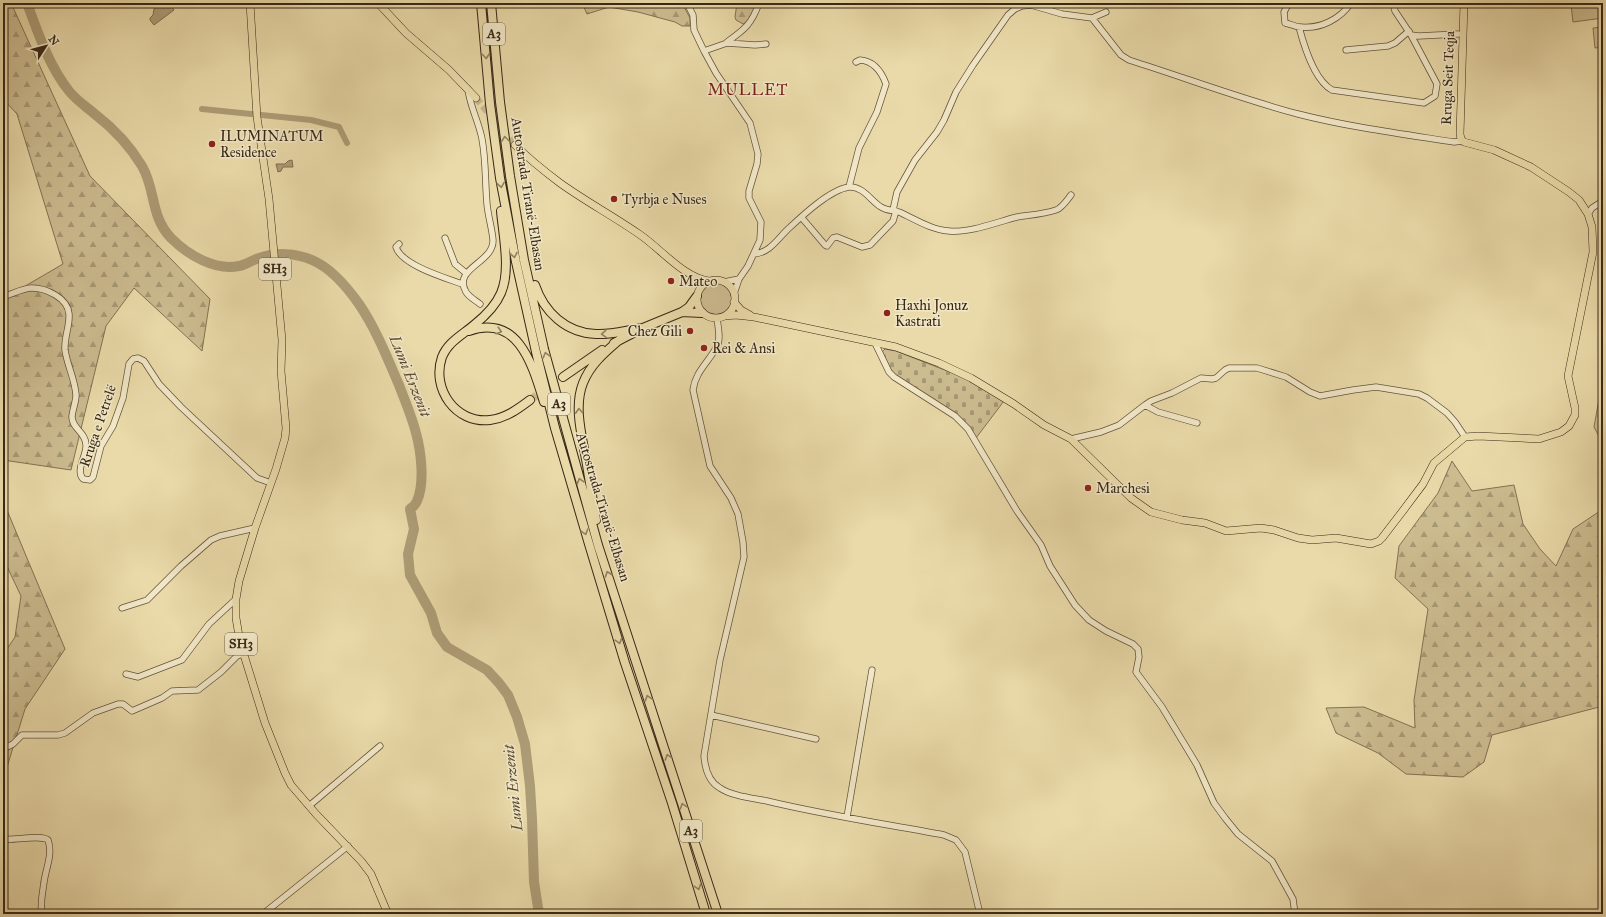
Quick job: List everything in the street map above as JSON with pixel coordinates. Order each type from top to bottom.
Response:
[{"type":"highway","name":"Autostrada Tiranë-Elbasan","points":[[481,3],[490,104],[504,203],[536,352],[555,428],[582,521],[706,914]]},
{"type":"highway","name":"Autostrada Tiranë-Elbasan","points":[[491,3],[503,124],[514,200],[524,260],[544,349],[598,545],[718,914]]},
{"type":"highway","points":[[504,203],[501,209],[505,278],[501,293],[485,314],[452,342],[445,352],[439,369],[441,388],[447,400],[457,411],[477,420],[491,420],[511,414],[530,400]]},
{"type":"highway","name":"A3","points":[[524,260],[530,264],[537,293],[545,307],[566,326],[581,332],[596,334],[643,328]]},
{"type":"highway","points":[[563,377],[598,352],[618,341],[643,328],[682,312],[690,307],[698,294]]},
{"type":"highway","points":[[682,312],[702,313]]},
{"type":"highway","points":[[461,335],[474,329],[488,328],[500,330],[516,340],[524,349],[528,357],[550,423],[555,428]]},
{"type":"highway","points":[[598,545],[601,538],[584,450],[579,414],[579,402],[583,383],[591,367],[618,341]]},
{"type":"main road","name":"SH3","points":[[250,3],[256,111],[269,199],[282,340],[281,371],[286,428],[285,438],[239,581],[236,598],[236,618],[243,654],[284,773],[291,785],[309,806],[348,846],[371,874],[388,914]]},
{"type":"main road","points":[[378,3],[406,33],[449,70],[476,98]]},
{"type":"main road","name":"Rruga Seit Teqja","points":[[1464,3],[1460,134],[1462,140],[1494,150],[1531,167],[1579,200],[1588,214]]},
{"type":"main road","points":[[515,145],[527,157],[559,182],[638,233],[688,274],[699,280],[716,280],[724,282],[730,287],[734,294],[734,302],[731,310],[725,316]]},
{"type":"main road","points":[[709,281],[702,285],[698,294],[698,306],[702,313],[709,317],[717,318],[736,315],[754,317],[896,347],[939,363],[965,375],[1014,404],[1044,425],[1071,439],[1131,498],[1151,512],[1176,519],[1205,523],[1226,530],[1261,528],[1274,530],[1298,538],[1312,540],[1336,538],[1371,544],[1379,541],[1405,508],[1423,484],[1434,463],[1466,437],[1478,436],[1539,439],[1560,432],[1569,426],[1572,421],[1575,408],[1568,376],[1593,252],[1592,227],[1588,214]]},
{"type":"main road","points":[[688,274],[698,294]]},
{"type":"main road","points":[[734,302],[741,310],[754,317]]},
{"type":"street","points":[[687,3],[693,15],[694,30],[704,51],[716,73],[750,123],[758,154],[757,164],[749,191],[749,198],[758,214],[761,229],[760,240],[754,254],[739,279],[734,294]]},
{"type":"street","points":[[704,51],[727,42],[740,33],[750,24],[759,3]]},
{"type":"street","points":[[1288,3],[1284,12],[1285,23],[1299,27],[1315,26],[1334,20],[1344,12],[1351,3]]},
{"type":"street","points":[[1299,27],[1309,59],[1327,87],[1332,90],[1424,104],[1434,96],[1437,84],[1410,33],[1395,10],[1393,3]]},
{"type":"street","points":[[802,218],[827,246],[833,238],[837,237],[862,247],[870,245],[893,221],[897,192],[914,160],[937,132],[956,92],[1008,15],[1015,9],[1022,6],[1031,5],[1062,14],[1092,18],[1106,12]]},
{"type":"street","points":[[1092,18],[1125,58],[1196,83],[1299,114],[1355,126],[1454,142],[1462,140]]},
{"type":"street","points":[[1410,33],[1419,36],[1458,34]]},
{"type":"street","points":[[1346,50],[1388,46],[1394,44],[1410,33]]},
{"type":"street","points":[[727,42],[766,44]]},
{"type":"street","points":[[849,187],[859,148],[876,112],[886,84],[880,72],[871,63],[865,60],[856,62]]},
{"type":"street","points":[[468,89],[471,108],[483,145],[487,206],[493,242],[486,255],[466,273],[462,284],[466,293],[480,304]]},
{"type":"street","points":[[754,254],[762,254],[828,196],[849,187],[861,191],[880,207],[894,211],[940,230],[950,231],[963,231],[1022,216],[1056,210],[1064,205],[1071,195]]},
{"type":"street","points":[[1588,214],[1592,208],[1603,201]]},
{"type":"street","points":[[445,238],[455,264],[466,273]]},
{"type":"street","points":[[399,244],[396,247],[397,251],[415,265],[462,284]]},
{"type":"street","points":[[724,282],[739,279]]},
{"type":"street","name":"Rruga e Petrelë","points":[[3,297],[33,288],[54,295],[66,305],[69,314],[65,336],[65,351],[76,393],[72,419],[84,435],[86,442],[85,456],[80,471],[80,476],[83,479],[90,480],[93,477],[101,446],[112,426],[123,398],[129,364],[133,359],[138,358],[142,359],[155,379],[167,393],[237,460],[257,478],[271,483]]},
{"type":"street","points":[[717,318],[719,340],[718,346],[698,372],[693,390],[710,466],[731,498],[738,514],[744,542],[744,557],[720,660],[704,756],[705,765],[714,784],[721,789],[730,792],[782,805],[944,835],[956,840],[965,852],[980,914]]},
{"type":"street","points":[[875,343],[889,372],[894,377],[954,416],[968,429],[1017,510],[1041,545],[1050,566],[1082,614],[1098,626],[1133,644],[1138,649],[1139,657],[1136,672],[1162,707],[1197,765],[1214,802],[1225,818],[1238,834],[1272,861],[1293,899],[1295,914]]},
{"type":"street","points":[[1071,439],[1101,432],[1119,425],[1151,401],[1172,393],[1201,378],[1216,378],[1225,370],[1230,368],[1256,368],[1286,377],[1310,392],[1320,396],[1353,390],[1376,388],[1419,394],[1448,413],[1466,437]]},
{"type":"street","points":[[1145,405],[1158,412],[1197,424]]},
{"type":"street","points":[[122,608],[147,600],[181,566],[211,540],[220,536],[255,528]]},
{"type":"street","points":[[126,674],[138,677],[182,660],[209,624],[236,598]]},
{"type":"street","points":[[3,749],[13,744],[22,735],[49,736],[66,733],[93,713],[118,704],[123,704],[132,711],[162,698],[172,691],[198,690],[221,672],[237,656],[243,654]]},
{"type":"street","points":[[847,817],[872,670]]},
{"type":"street","points":[[711,715],[816,739]]},
{"type":"street","points":[[309,806],[380,746]]},
{"type":"street","points":[[3,839],[15,840],[42,837],[48,840],[50,850],[41,902],[41,914]]},
{"type":"street","points":[[263,914],[348,846]]},
{"type":"green space","points":[[3,3],[11,3],[90,176],[210,299],[202,351],[134,288],[106,326],[71,470],[3,460],[3,299],[63,264],[17,114],[3,99]]},
{"type":"green space","points":[[582,3],[682,3],[690,18],[690,26],[682,26],[675,22],[638,12],[609,7],[587,14]]},
{"type":"green space","points":[[737,3],[756,3],[749,21],[743,24],[736,20],[735,17]]},
{"type":"green space","points":[[1601,3],[1603,18],[1573,22],[1571,5]]},
{"type":"green space","points":[[1603,27],[1603,47],[1595,48],[1593,28]]},
{"type":"green space","points":[[716,283],[727,288],[732,299],[727,310],[716,315],[705,310],[700,299],[705,288]]},
{"type":"green space","points":[[885,349],[896,351],[965,378],[1004,401],[976,438],[969,427],[897,376],[891,370],[882,352]]},
{"type":"green space","points":[[1603,389],[1603,444],[1594,427],[1599,399]]},
{"type":"green space","points":[[1452,461],[1472,491],[1514,485],[1523,524],[1540,549],[1556,566],[1573,529],[1603,509],[1603,706],[1492,735],[1484,762],[1463,777],[1406,774],[1378,753],[1336,733],[1326,708],[1364,707],[1415,728],[1414,700],[1428,609],[1395,578],[1399,546],[1438,493]]},
{"type":"green space","points":[[4,503],[65,649],[25,709],[3,780],[3,655],[15,637],[21,596],[3,558]]},
{"type":"shaded area","points":[[162,3],[169,3],[174,10],[154,25],[150,18],[153,15],[154,9]]},
{"type":"shaded area","points":[[292,160],[293,167],[283,167],[281,171],[278,172],[276,164],[285,164]]},
{"type":"waterway","name":"Lumi Erzenit","points":[[27,3],[50,60],[69,91],[75,98],[103,120],[121,138],[142,166],[149,184],[156,212],[164,230],[171,238],[194,256],[211,264],[221,266],[230,267],[244,265],[259,258],[279,254],[299,256],[312,260],[326,268],[344,285],[359,304],[371,323],[399,385],[416,433],[419,449],[422,476],[417,502],[410,509],[414,529],[408,554],[410,575],[431,613],[437,633],[447,647],[487,670],[508,695],[517,717],[525,744],[530,786],[534,882],[539,914]]},
{"type":"waterway","points":[[202,109],[311,120],[339,127],[347,143]]},
{"type":"tunnel","points":[[476,98],[515,145]]},
{"type":"tunnel","points":[[530,400],[563,377]]},
{"type":"place","name":"ILUMINATUM Residence","points":[[212,144]]},
{"type":"place","name":"Tyrbja e Nuses","points":[[614,199]]},
{"type":"place","name":"Mateo","points":[[671,281]]},
{"type":"place","name":"Haxhi Jonuz Kastrati","points":[[887,313]]},
{"type":"place","name":"Chez Gili","points":[[690,331]]},
{"type":"place","name":"Rei & Ansi","points":[[704,348]]},
{"type":"place","name":"Marchesi","points":[[1088,488]]},
{"type":"district","name":"MULLET","points":[[748,89]]}]
